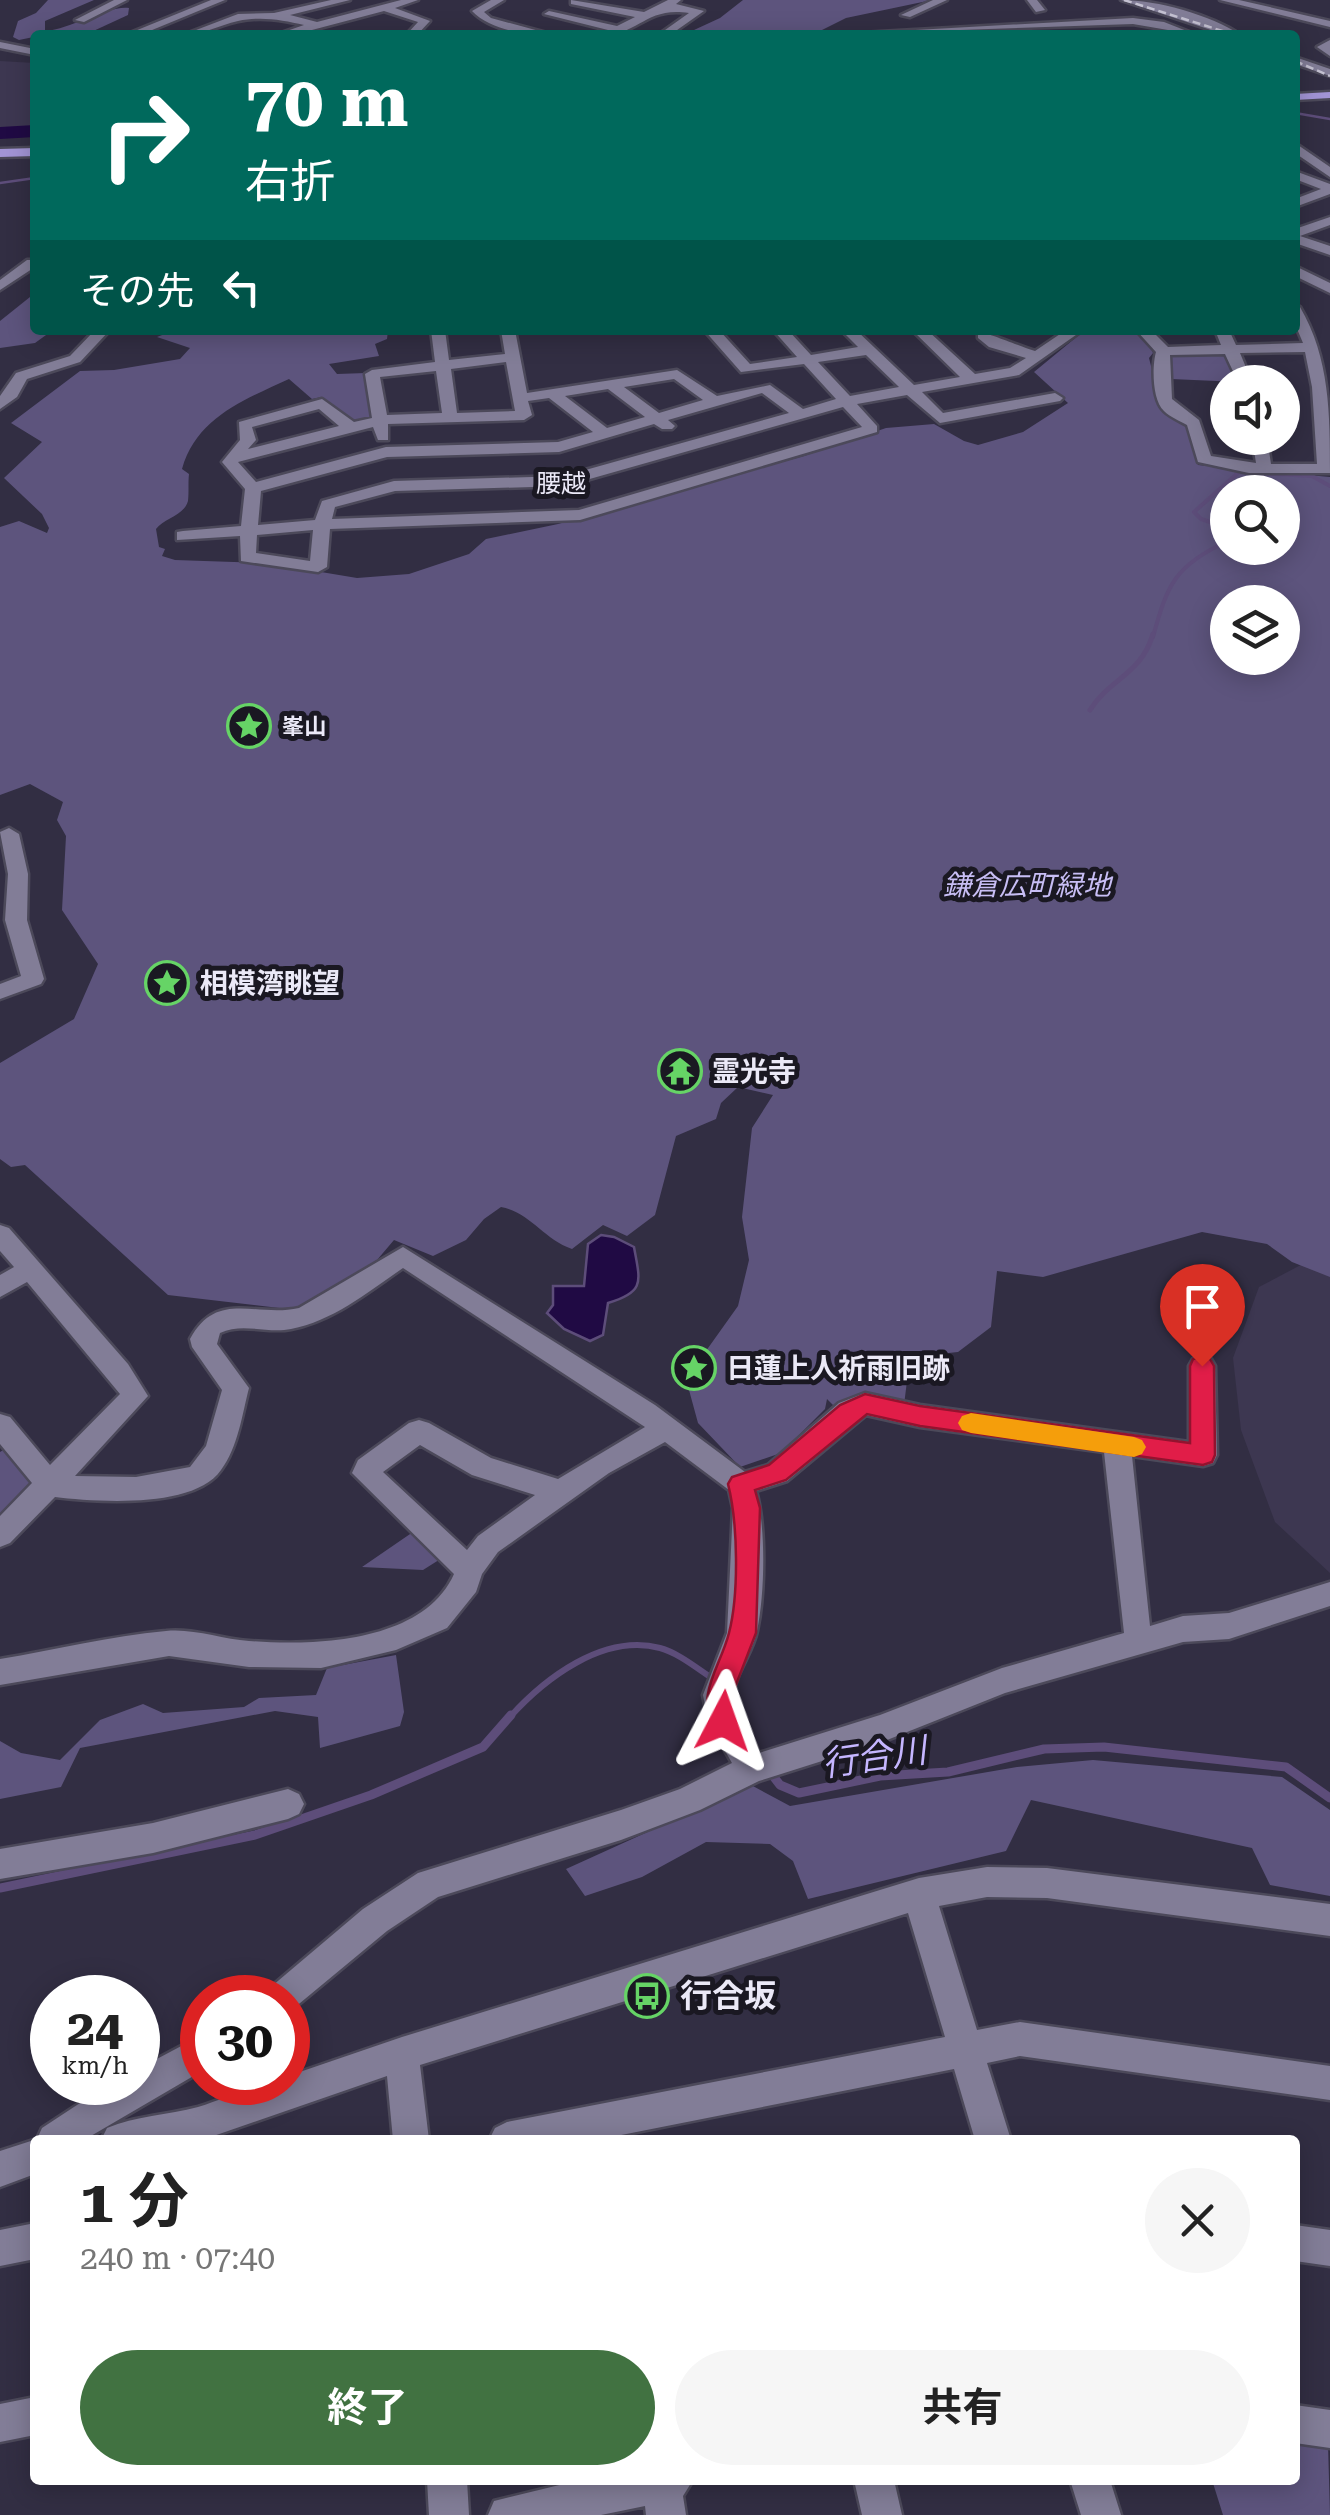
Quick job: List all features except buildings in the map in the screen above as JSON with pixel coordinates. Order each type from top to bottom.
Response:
[{"type":"main road","points":[[1300,97],[1330,95]]},
{"type":"main road","points":[[0,153],[30,152]]},
{"type":"street","points":[[80,20],[122,0]]},
{"type":"street","points":[[143,30],[220,0]]},
{"type":"street","points":[[201,30],[244,14],[278,14],[346,0]]},
{"type":"street","points":[[299,30],[413,0]]},
{"type":"street","points":[[498,0],[478,10],[487,20],[530,30]]},
{"type":"street","points":[[906,15],[942,0]]},
{"type":"street","points":[[1225,0],[1330,24]]},
{"type":"street","points":[[1258,8],[1273,0]]},
{"type":"street","points":[[519,27],[577,1],[642,15]]},
{"type":"street","points":[[616,30],[667,2],[698,11],[670,30]]},
{"type":"street","points":[[1121,4],[1144,22]]},
{"type":"street","points":[[1121,4],[1217,30]]},
{"type":"street","points":[[1031,26],[1020,11],[1036,5],[1057,9]]},
{"type":"street","points":[[384,8],[425,21],[416,30]]},
{"type":"street","points":[[1309,19],[1330,9]]},
{"type":"street","points":[[278,14],[319,30]]},
{"type":"street","points":[[549,14],[605,30]]},
{"type":"street","points":[[890,17],[946,14]]},
{"type":"street","points":[[847,30],[843,23],[875,19]]},
{"type":"street","points":[[476,28],[487,20]]},
{"type":"street","points":[[993,30],[1144,22],[1174,30]]},
{"type":"street","points":[[1330,43],[1323,47],[1330,53]]},
{"type":"street","points":[[0,45],[30,51]]},
{"type":"street","points":[[1300,62],[1330,73]]},
{"type":"street","points":[[1300,151],[1330,173]]},
{"type":"street","points":[[1300,177],[1330,189]]},
{"type":"street","points":[[1300,200],[1330,189]]},
{"type":"street","points":[[1300,234],[1329,221]]},
{"type":"street","points":[[1300,238],[1330,251]]},
{"type":"street","points":[[0,286],[30,264]]},
{"type":"street","points":[[1300,273],[1330,289]]},
{"type":"street","points":[[1164,351],[1160,358],[1166,387],[1164,398],[1168,407],[1194,423],[1204,460],[1264,468],[1326,469],[1312,347],[1300,321]]},
{"type":"street","points":[[0,404],[12,394],[21,376],[76,359],[98,335]]},
{"type":"street","points":[[439,335],[450,417]]},
{"type":"street","points":[[509,335],[542,517]]},
{"type":"street","points":[[715,335],[746,369],[868,350]]},
{"type":"street","points":[[183,536],[322,524],[580,515],[872,429],[785,335]]},
{"type":"street","points":[[853,335],[942,418],[1055,398]]},
{"type":"street","points":[[924,335],[970,378]]},
{"type":"street","points":[[978,335],[1036,356]]},
{"type":"street","points":[[350,427],[322,404],[246,423],[248,440],[230,462],[253,488],[248,557],[318,568],[328,504],[394,486],[564,481],[846,400],[1014,372],[1069,335]]},
{"type":"street","points":[[1147,335],[1164,351],[1312,347]]},
{"type":"street","points":[[1224,335],[1237,365]]},
{"type":"street","points":[[933,343],[950,340]]},
{"type":"street","points":[[394,486],[372,374],[514,357]]},
{"type":"street","points":[[234,458],[380,420],[450,417],[522,407],[553,394],[678,374],[716,401]]},
{"type":"street","points":[[611,384],[727,472]]},
{"type":"street","points":[[253,488],[386,452],[558,447],[765,388],[798,413]]},
{"type":"street","points":[[553,394],[604,434]]},
{"type":"street","points":[[1262,455],[1264,468]]},
{"type":"street","points":[[0,992],[32,979],[16,920],[18,874],[5,835],[32,824]]},
{"type":"street","points":[[0,1234],[119,1371],[135,1396],[0,1535]]},
{"type":"street","points":[[0,1424],[50,1485],[84,1490],[152,1489],[207,1469],[236,1388],[205,1347],[204,1339],[211,1326],[243,1315],[276,1321],[304,1316],[403,1256],[541,1343],[741,1484],[747,1508],[746,1602],[742,1633],[718,1695],[723,1721],[752,1768]]},
{"type":"street","points":[[0,1287],[28,1270]]},
{"type":"street","points":[[741,1484],[777,1472],[848,1412],[865,1404],[920,1416],[1203,1455],[1202,1366]]},
{"type":"street","points":[[0,1672],[169,1642],[249,1654],[348,1652],[386,1641],[436,1619],[466,1583],[469,1570],[488,1544],[599,1464],[666,1428]]},
{"type":"street","points":[[469,1570],[366,1473],[368,1468],[419,1431],[482,1468],[562,1492]]},
{"type":"street","points":[[1117,1445],[1135,1623],[1141,1642]]},
{"type":"street","points":[[310,1975],[374,1920],[429,1884],[621,1825],[690,1800],[752,1768],[882,1728],[1002,1681],[1182,1628],[1229,1626],[1330,1594]]},
{"type":"street","points":[[0,1864],[153,1838],[288,1804]]},
{"type":"street","points":[[146,2135],[195,2126],[402,2054],[919,1894],[987,1882],[1047,1883],[1330,1920]]},
{"type":"street","points":[[919,1894],[990,2135]]},
{"type":"street","points":[[532,2135],[1020,2040],[1330,2083]]},
{"type":"street","points":[[402,2054],[410,2135]]},
{"type":"street","points":[[60,2135],[180,2064]]},
{"type":"street","points":[[0,2248],[30,2242]]},
{"type":"street","points":[[1300,2245],[1330,2248]]},
{"type":"street","points":[[0,2422],[30,2417]]},
{"type":"street","points":[[1300,2425],[1330,2429]]},
{"type":"street","points":[[446,2485],[449,2515]]},
{"type":"street","points":[[875,2485],[882,2515]]},
{"type":"street","points":[[1092,2485],[1101,2515]]},
{"type":"street","points":[[508,2515],[667,2493]]},
{"type":"shaded area","points":[[0,61],[30,63],[30,126],[0,131]]},
{"type":"shaded area","points":[[601,1235],[634,1247],[638,1284],[629,1294],[608,1303],[603,1335],[590,1341],[564,1329],[547,1313],[553,1305],[553,1286],[584,1286],[588,1244]]},
{"type":"shaded area","points":[[1330,1256],[1330,1573],[1275,1522],[1241,1430],[1233,1358],[1259,1287],[1314,1258]]},
{"type":"green space","points":[[48,0],[94,0],[45,21],[45,30],[30,30],[30,38],[13,37],[18,21],[36,13]]},
{"type":"green space","points":[[743,0],[932,0],[846,18],[822,30],[694,30],[720,18]]},
{"type":"green space","points":[[120,8],[129,8],[128,15],[96,30],[49,30]]},
{"type":"green space","points":[[30,297],[30,335],[46,335],[35,343],[0,348],[0,321]]},
{"type":"green space","name":"鎌倉広町緑地","points":[[387,335],[375,344],[379,356],[329,364],[337,374],[366,373],[375,417],[350,423],[322,397],[312,399],[289,379],[224,412],[211,423],[189,451],[182,469],[189,474],[186,506],[156,529],[159,547],[165,549],[162,556],[175,560],[267,563],[357,578],[409,574],[469,554],[486,539],[558,524],[804,456],[886,428],[934,424],[978,445],[1023,432],[1068,403],[1034,372],[1079,335],[1140,335],[1149,343],[1161,406],[1186,427],[1198,465],[1330,477],[1330,1277],[1292,1262],[1267,1244],[1202,1232],[1043,1277],[997,1271],[991,1327],[958,1352],[910,1357],[904,1405],[856,1396],[837,1409],[827,1399],[825,1409],[781,1453],[740,1467],[698,1423],[686,1379],[738,1306],[749,1260],[742,1217],[752,1128],[773,1095],[738,1087],[721,1103],[716,1119],[676,1136],[655,1215],[627,1236],[603,1225],[572,1249],[521,1215],[501,1207],[466,1240],[433,1256],[394,1240],[377,1260],[296,1310],[168,1295],[25,1165],[11,1167],[0,1159],[0,1063],[74,1019],[98,964],[62,910],[66,836],[57,820],[63,802],[30,784],[0,795],[0,527],[19,521],[47,533],[49,528],[42,514],[4,478],[42,442],[11,423],[80,371],[114,370],[180,359],[190,348],[157,337]]},
{"type":"green space","points":[[1226,353],[1231,365],[1210,365],[1210,381],[1171,379],[1165,355]]},
{"type":"green space","points":[[8,1447],[32,1475],[32,1483],[0,1516],[0,1452]]},
{"type":"green space","points":[[413,1532],[442,1558],[423,1570],[362,1567]]},
{"type":"green space","points":[[396,1655],[404,1712],[400,1726],[320,1748],[318,1717],[275,1711],[80,1748],[61,1787],[0,1799],[0,1741],[21,1753],[60,1760],[100,1720],[143,1704],[163,1713],[244,1707],[259,1698],[316,1695],[327,1668]]},
{"type":"green space","points":[[1093,1760],[1282,1777],[1330,1810],[1330,1896],[1270,1885],[1252,1848],[1031,1800],[1006,1851],[808,1899],[793,1861],[770,1844],[706,1842],[642,1877],[585,1896],[566,1869],[751,1785],[790,1806],[1017,1767]]},
{"type":"green space","points":[[1300,2441],[1328,2444],[1330,2515],[1223,2515],[1214,2485],[1300,2485]]},
{"type":"waterway","points":[[1300,114],[1330,119]]},
{"type":"waterway","points":[[0,133],[30,131]]},
{"type":"waterway","points":[[0,183],[30,179]]},
{"type":"waterway","points":[[1236,475],[1294,475]]},
{"type":"waterway","points":[[1300,475],[1312,476],[1330,486]]},
{"type":"waterway","points":[[1210,498],[1194,512],[1210,522]]},
{"type":"waterway","points":[[1153,637],[1163,603],[1176,578],[1210,550]]},
{"type":"waterway","points":[[1090,710],[1141,659],[1153,634]]},
{"type":"waterway","name":"行合川","points":[[509,1718],[557,1675],[596,1653],[617,1647],[639,1645],[667,1650],[715,1680]]},
{"type":"waterway","name":"行合川","points":[[0,1888],[255,1835],[371,1795],[483,1747],[511,1715]]},
{"type":"waterway","name":"行合川","points":[[770,1772],[780,1785],[799,1793],[880,1776],[948,1772],[1044,1749],[1104,1747],[1286,1767],[1330,1798]]},
{"type":"railway","points":[[1124,0],[1219,30]]},
{"type":"railway","points":[[1300,63],[1330,76]]},
{"type":"slow traffic","points":[[971,1423],[1134,1447]]},
{"type":"place","name":"峯山","points":[[249,726]]},
{"type":"place","name":"相模湾眺望","points":[[167,983]]},
{"type":"place","name":"霊光寺","points":[[680,1071]]},
{"type":"place","name":"日蓮上人祈雨旧跡","points":[[694,1368]]},
{"type":"place","name":"行合坂","points":[[647,1996]]},
{"type":"district","name":"腰越","points":[[561,483]]},
{"type":"route","points":[[723,1721],[718,1695],[742,1633],[746,1602],[747,1508],[741,1484],[777,1472],[848,1412],[865,1404],[920,1416],[1203,1455],[1202,1366]]}]
